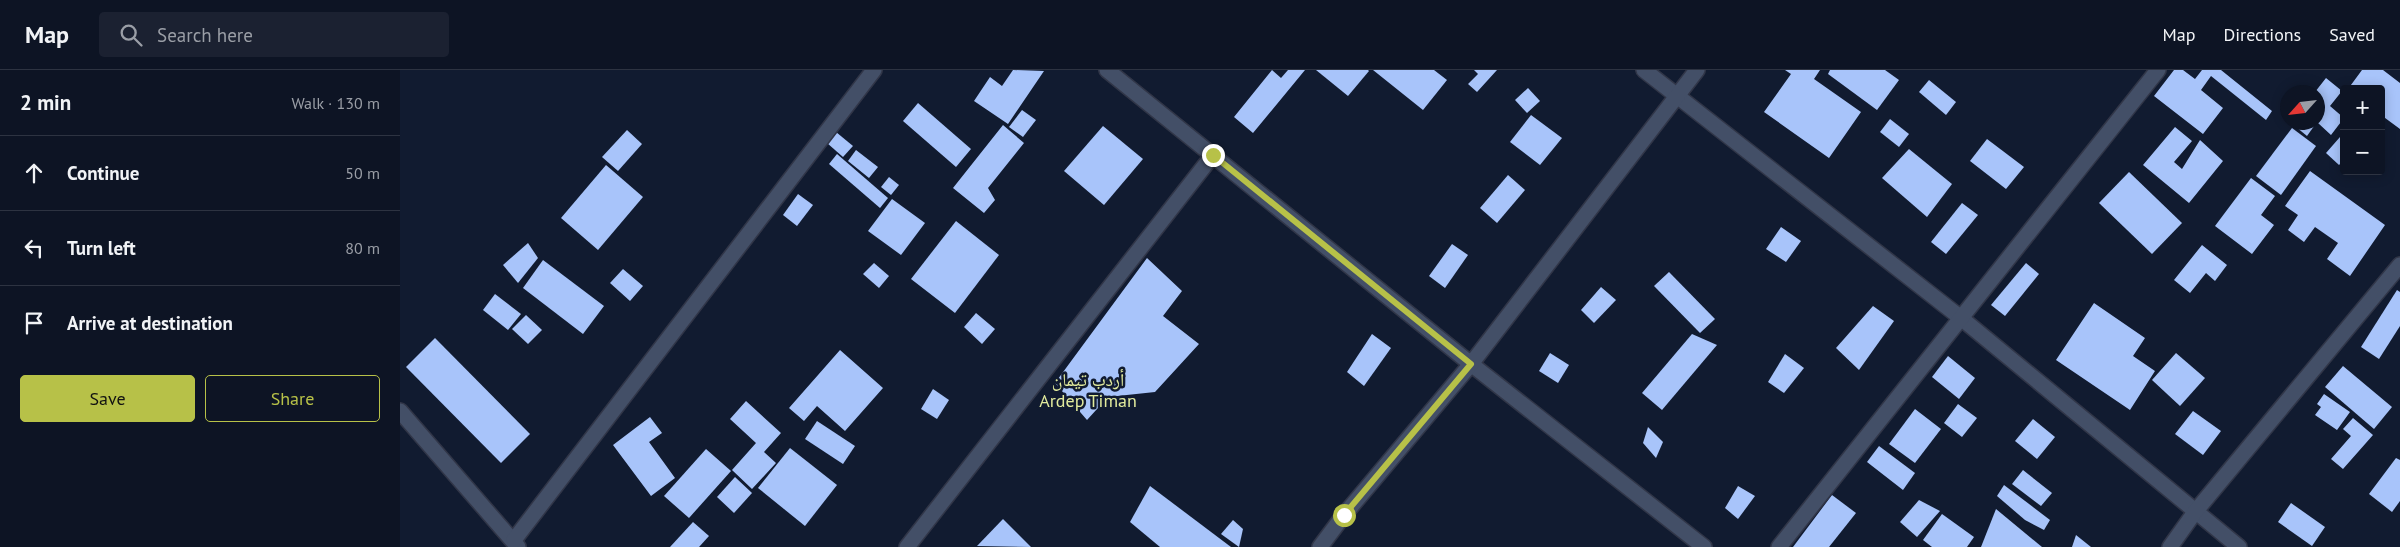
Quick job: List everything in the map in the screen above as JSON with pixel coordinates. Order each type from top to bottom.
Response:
[{"type":"street","points":[[400,411],[516,544],[874,70]]},
{"type":"street","points":[[1107,70],[1471,364],[1704,547]]},
{"type":"street","points":[[1644,70],[1961,318],[2239,547]]},
{"type":"street","points":[[1320,547],[1344,515],[1471,364],[1697,70]]},
{"type":"street","points":[[1779,547],[2158,70]]},
{"type":"street","points":[[907,547],[1213,155]]},
{"type":"street","points":[[2170,547],[2196,512],[2400,265]]},
{"type":"building","points":[[1013,70],[1044,71],[1008,124],[974,101],[990,77],[1002,86]]},
{"type":"building","points":[[1272,70],[1281,78],[1288,70],[1305,70],[1253,133],[1234,117]]},
{"type":"building","points":[[1316,70],[1368,70],[1369,71],[1348,96]]},
{"type":"building","points":[[1373,70],[1434,70],[1447,80],[1423,110]]},
{"type":"building","points":[[1474,70],[1497,70],[1477,92],[1468,84],[1478,74]]},
{"type":"building","points":[[1785,70],[1820,70],[1814,79],[1861,112],[1829,158],[1764,112],[1791,74]]},
{"type":"building","points":[[1830,70],[1885,70],[1899,80],[1877,110],[1828,74]]},
{"type":"building","points":[[2174,70],[2183,70],[2195,79],[2202,70],[2221,70],[2272,111],[2266,120],[2211,76],[2201,90],[2223,108],[2203,134],[2154,96]]},
{"type":"building","points":[[2362,70],[2383,70],[2400,83],[2400,129],[2385,118],[2385,85],[2351,85]]},
{"type":"building","points":[[2326,78],[2340,89],[2340,94],[2330,106],[2340,115],[2340,123],[2331,135],[2325,129],[2325,85],[2320,85]]},
{"type":"building","points":[[1929,80],[1956,102],[1946,115],[1919,92]]},
{"type":"building","points":[[1528,88],[1540,101],[1527,113],[1515,100]]},
{"type":"building","points":[[918,103],[971,149],[956,167],[903,121]]},
{"type":"building","points":[[1022,110],[1036,120],[1023,137],[1009,127]]},
{"type":"building","points":[[1531,115],[1562,138],[1540,165],[1510,142]]},
{"type":"building","points":[[1890,119],[1909,134],[1899,147],[1880,132]]},
{"type":"building","points":[[1003,125],[1024,143],[988,188],[995,200],[984,213],[953,188]]},
{"type":"building","points":[[1103,126],[1143,159],[1104,205],[1064,171]]},
{"type":"building","points":[[2175,127],[2192,141],[2174,162],[2182,169],[2200,140],[2223,161],[2189,203],[2143,165]]},
{"type":"building","points":[[627,130],[642,144],[618,171],[602,157]]},
{"type":"building","points":[[2290,130],[2295,130],[2316,146],[2281,195],[2256,176]]},
{"type":"building","points":[[2300,130],[2311,130],[2307,136]]},
{"type":"building","points":[[836,132],[853,146],[843,157],[827,143]]},
{"type":"building","points":[[2340,137],[2340,164],[2326,153]]},
{"type":"building","points":[[1987,139],[2024,167],[2006,189],[1970,161]]},
{"type":"building","points":[[1909,149],[1952,184],[1927,217],[1882,178]]},
{"type":"building","points":[[856,150],[878,167],[869,178],[848,161]]},
{"type":"building","points":[[837,154],[888,198],[880,208],[829,164]]},
{"type":"building","points":[[606,165],[643,197],[598,250],[561,218]]},
{"type":"building","points":[[2310,171],[2385,225],[2350,276],[2327,259],[2338,243],[2315,227],[2304,242],[2288,230],[2298,215],[2285,206]]},
{"type":"building","points":[[2129,172],[2182,223],[2152,254],[2099,203]]},
{"type":"building","points":[[1508,175],[1525,190],[1497,223],[1480,208]]},
{"type":"building","points":[[889,177],[899,185],[891,195],[881,187]]},
{"type":"building","points":[[2251,178],[2275,196],[2261,215],[2274,225],[2252,254],[2215,226]]},
{"type":"building","points":[[798,194],[813,205],[797,226],[783,215]]},
{"type":"building","points":[[892,199],[925,223],[901,255],[868,231]]},
{"type":"building","points":[[1962,203],[1978,215],[1946,254],[1931,242]]},
{"type":"building","points":[[956,221],[999,255],[955,313],[911,279]]},
{"type":"building","points":[[1781,227],[1801,241],[1786,262],[1766,249]]},
{"type":"building","points":[[528,243],[538,258],[518,283],[503,265]]},
{"type":"building","points":[[1452,244],[1468,255],[1445,288],[1429,276]]},
{"type":"building","points":[[2202,245],[2227,265],[2215,281],[2206,273],[2190,293],[2174,280]]},
{"type":"building","points":[[1147,258],[1182,291],[1163,316],[1199,344],[1155,392],[1108,397],[1087,420],[1055,383]]},
{"type":"building","points":[[543,260],[604,306],[583,334],[523,288]]},
{"type":"building","points":[[874,263],[889,276],[879,288],[863,274]]},
{"type":"building","points":[[2026,263],[2039,274],[2005,316],[1991,305]]},
{"type":"building","points":[[623,269],[643,286],[630,301],[610,283]]},
{"type":"building","points":[[1669,272],[1715,319],[1700,333],[1654,286]]},
{"type":"building","points":[[1601,287],[1616,300],[1594,323],[1581,310]]},
{"type":"building","points":[[2397,290],[2400,292],[2400,326],[2379,359],[2361,347]]},
{"type":"building","points":[[495,294],[521,314],[508,330],[483,310]]},
{"type":"building","points":[[2094,303],[2145,338],[2133,356],[2155,371],[2130,410],[2056,360]]},
{"type":"building","points":[[1873,306],[1894,321],[1859,370],[1836,348]]},
{"type":"building","points":[[976,313],[995,329],[982,344],[964,327]]},
{"type":"building","points":[[526,315],[542,330],[528,344],[512,329]]},
{"type":"building","points":[[1372,334],[1391,348],[1364,386],[1347,372]]},
{"type":"building","points":[[1692,334],[1717,345],[1662,410],[1642,393]]},
{"type":"building","points":[[435,338],[530,434],[501,463],[406,367]]},
{"type":"building","points":[[840,350],[883,388],[845,431],[817,406],[804,421],[789,408]]},
{"type":"building","points":[[1550,353],[1569,365],[1558,383],[1539,371]]},
{"type":"building","points":[[2176,353],[2205,378],[2180,406],[2152,380]]},
{"type":"building","points":[[1785,354],[1804,368],[1784,393],[1768,382]]},
{"type":"building","points":[[1948,356],[1975,378],[1959,399],[1932,377]]},
{"type":"building","points":[[2343,366],[2392,407],[2374,429],[2325,387]]},
{"type":"building","points":[[933,389],[949,400],[937,419],[921,409]]},
{"type":"building","points":[[2324,394],[2350,412],[2337,430],[2315,415],[2321,407],[2317,404]]},
{"type":"building","points":[[746,401],[781,433],[764,452],[776,463],[752,489],[732,470],[756,443],[730,419]]},
{"type":"building","points":[[1958,404],[1977,418],[1962,437],[1944,423]]},
{"type":"building","points":[[1915,409],[1941,429],[1915,463],[1889,444]]},
{"type":"building","points":[[2193,411],[2221,431],[2203,455],[2175,434]]},
{"type":"building","points":[[650,417],[662,433],[649,442],[675,478],[651,496],[613,445]]},
{"type":"building","points":[[2353,418],[2373,435],[2343,469],[2331,459],[2351,436],[2343,429]]},
{"type":"building","points":[[2033,419],[2055,437],[2037,459],[2015,441]]},
{"type":"building","points":[[817,421],[855,446],[843,464],[805,439]]},
{"type":"building","points":[[1648,427],[1663,442],[1656,458],[1643,443]]},
{"type":"building","points":[[1879,446],[1915,473],[1903,490],[1867,462]]},
{"type":"building","points":[[790,448],[837,485],[805,526],[758,488]]},
{"type":"building","points":[[706,449],[731,471],[689,518],[664,496]]},
{"type":"building","points":[[2396,458],[2400,460],[2400,501],[2392,512],[2369,494]]},
{"type":"building","points":[[2023,470],[2052,493],[2041,506],[2012,484]]},
{"type":"building","points":[[735,477],[752,493],[734,513],[717,497]]},
{"type":"building","points":[[2004,485],[2050,520],[2044,530],[2025,520],[1997,496]]},
{"type":"building","points":[[1150,486],[1231,547],[1160,547],[1130,522]]},
{"type":"building","points":[[1738,486],[1755,496],[1738,519],[1725,508]]},
{"type":"building","points":[[1832,495],[1856,513],[1829,547],[1793,547]]},
{"type":"building","points":[[1919,500],[1940,511],[1917,537],[1900,522]]},
{"type":"building","points":[[2291,503],[2325,527],[2312,546],[2278,522]]},
{"type":"building","points":[[1996,509],[2042,547],[1981,547]]},
{"type":"building","points":[[1942,514],[1974,537],[1967,547],[1932,547],[1923,540]]},
{"type":"building","points":[[1003,519],[1031,547],[977,546]]},
{"type":"building","points":[[1233,520],[1243,529],[1239,547],[1221,534]]},
{"type":"building","points":[[693,522],[709,536],[699,547],[670,547]]},
{"type":"building","points":[[2076,535],[2091,547],[2072,547]]},
{"type":"district","name":"أردب تيمان Ardep Timan","points":[[1088,389]]},
{"type":"route","points":[[1213,155],[1471,364],[1344,515]]}]
